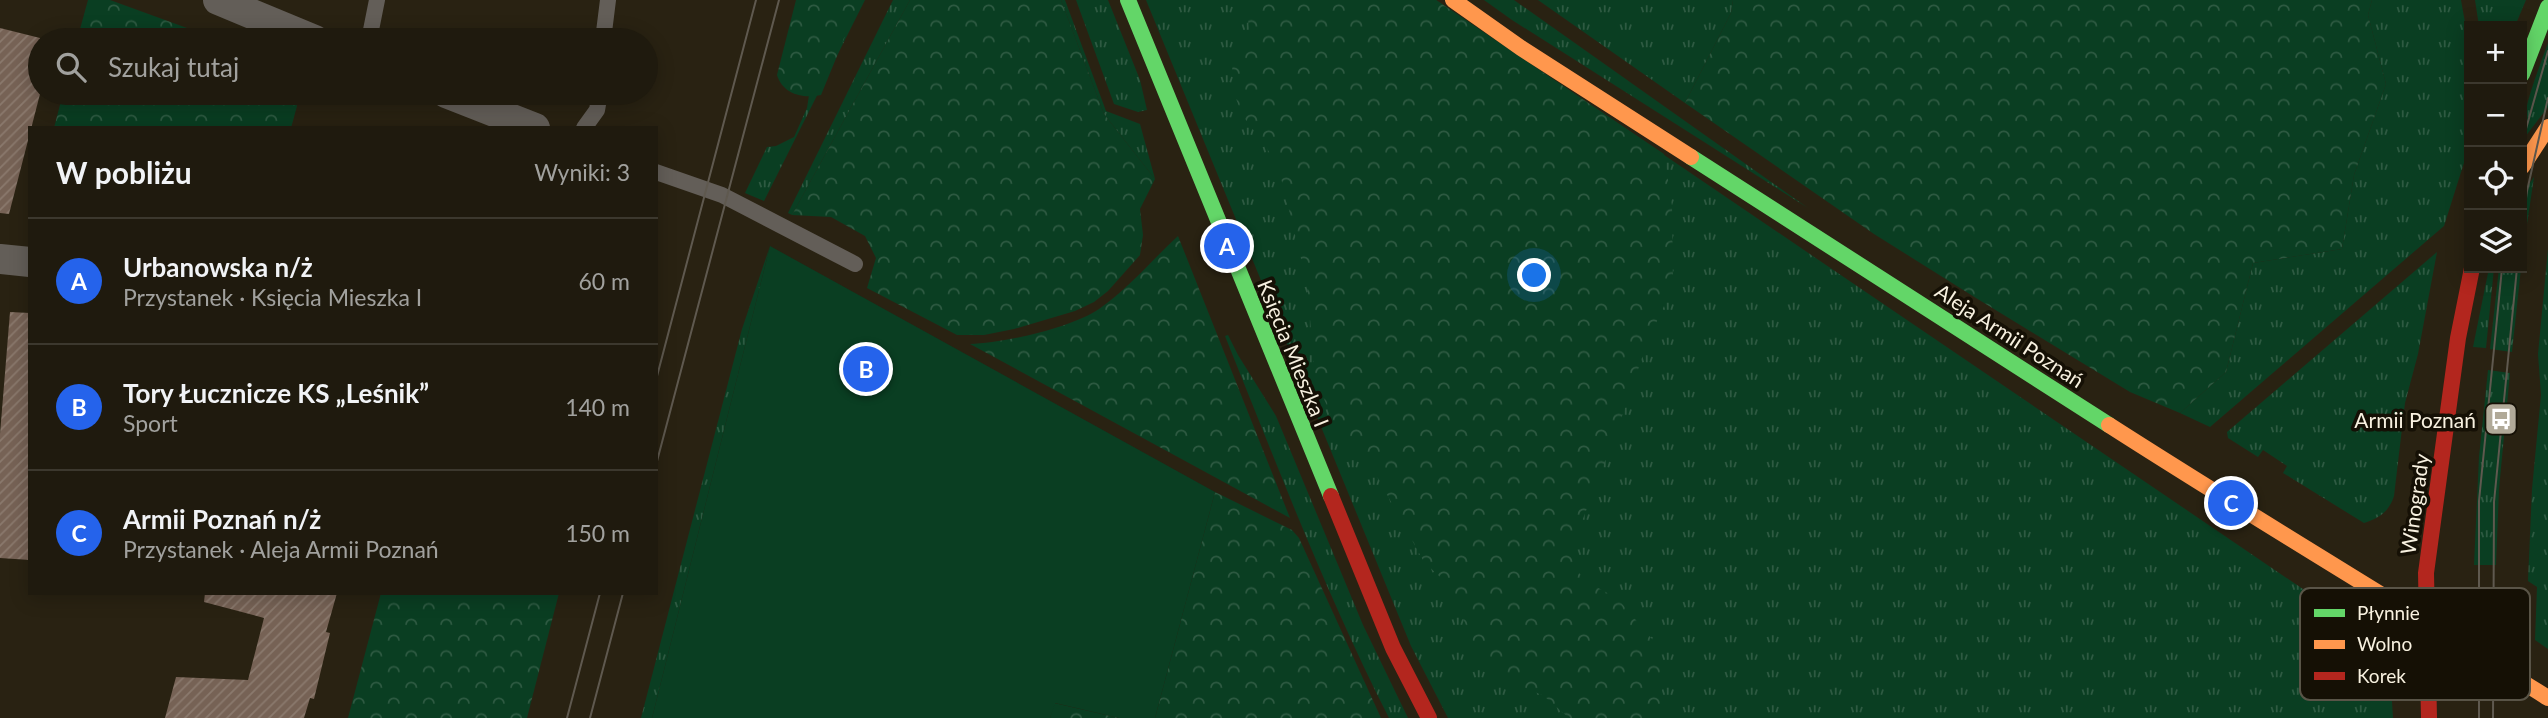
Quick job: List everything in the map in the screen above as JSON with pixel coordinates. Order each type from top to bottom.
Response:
[{"type":"street","points":[[218,0],[286,28]]},
{"type":"street","name":"Księcia Mieszka I","points":[[1128,0],[1234,265],[1393,648],[1429,718]]},
{"type":"street","name":"Aleja Armii Poznań","points":[[1453,0],[1521,48],[2231,503],[2370,588]]},
{"type":"street","points":[[2527,61],[2548,7]]},
{"type":"street","points":[[477,105],[530,126]]},
{"type":"street","points":[[2527,159],[2548,127]]},
{"type":"street","points":[[0,259],[28,262]]},
{"type":"street","name":"Winogrady","points":[[2427,588],[2426,573],[2458,338],[2471,273]]},
{"type":"street","name":"Aleja Armii Poznań","points":[[2530,687],[2548,698]]},
{"type":"street","name":"Winogrady","points":[[2429,700],[2429,718]]},
{"type":"lane","points":[[371,28],[377,0]]},
{"type":"lane","points":[[604,28],[608,0]]},
{"type":"lane","points":[[585,126],[598,105]]},
{"type":"lane","points":[[658,173],[722,195],[855,264]]},
{"type":"green space","points":[[88,0],[110,0],[187,28],[80,28]]},
{"type":"green space","points":[[796,0],[860,0],[821,95],[794,94],[784,87],[777,75]]},
{"type":"green space","points":[[855,0],[865,0],[764,201],[745,193],[767,147],[776,146],[794,137],[807,108],[811,82]]},
{"type":"green space","points":[[893,0],[910,0],[792,215],[788,213]]},
{"type":"green space","points":[[910,0],[1061,0],[1104,114],[1155,179],[1140,209],[1143,235],[1140,255],[1108,291],[1094,302],[1075,311],[1014,329],[984,335],[957,335],[867,288],[876,258],[865,236],[831,217],[792,215]]},
{"type":"green space","points":[[1061,0],[1065,0],[1106,111],[1140,124],[1155,179],[1104,114]]},
{"type":"green space","points":[[1076,0],[1108,0],[1140,80],[1147,110],[1138,112],[1114,104]]},
{"type":"green space","points":[[1146,0],[1436,0],[2301,588],[2300,700],[2392,700],[2393,718],[1448,718],[1411,646]]},
{"type":"green space","points":[[1238,0],[1436,0],[1664,154],[1672,206],[1673,287],[1648,340],[1573,545],[1574,567],[1586,581],[1618,599],[1652,639],[1663,680],[1659,718],[1569,718],[1544,696],[1489,672],[1467,629],[1452,588],[1424,562],[1379,480],[1333,420],[1315,378],[1307,283],[1280,174],[1266,146],[1242,115],[1234,93],[1232,65],[1250,37],[1248,19]]},
{"type":"green space","points":[[1484,0],[1514,0],[1808,208],[1512,20]]},
{"type":"green space","points":[[1538,0],[1733,0],[1731,13],[1685,103]]},
{"type":"green space","points":[[1733,0],[2372,0],[2368,15],[2386,84],[2354,175],[2342,249],[2253,263],[2226,372],[2180,413],[2130,392],[1976,298],[1874,234],[1685,103],[1731,13]]},
{"type":"green space","points":[[2372,0],[2461,0],[2465,21],[2464,163],[2444,226],[2210,427],[2180,413],[2226,372],[2253,263],[2342,249],[2354,175],[2386,84],[2368,15]]},
{"type":"green space","points":[[2475,0],[2526,0],[2517,21],[2478,21]]},
{"type":"green space","points":[[2548,43],[2548,107],[2527,134],[2527,104]]},
{"type":"green space","points":[[60,105],[297,106],[292,126],[55,126]]},
{"type":"green space","points":[[2534,177],[2527,224],[2527,210],[2527,187]]},
{"type":"green space","points":[[1178,236],[1290,518],[970,344],[1037,333],[1087,316],[1120,293]]},
{"type":"green space","points":[[770,246],[652,718],[641,718],[742,329]]},
{"type":"green space","points":[[770,246],[1215,492],[1155,718],[1119,718],[1055,703],[1050,718],[652,718]]},
{"type":"green space","points":[[2548,249],[2548,649],[2535,640],[2537,587],[2528,581],[2532,489],[2541,395],[2538,354]]},
{"type":"green space","points":[[2437,252],[2418,354],[2405,403],[2394,496],[2383,514],[2364,523],[2283,473],[2287,466],[2263,450],[2258,457],[2228,438],[2227,432]]},
{"type":"green space","points":[[2488,273],[2494,273],[2486,348],[2473,347]]},
{"type":"green space","points":[[2498,273],[2520,273],[2512,352],[2490,349]]},
{"type":"green space","points":[[1228,335],[1276,416],[1363,625],[1408,718],[1389,718],[1366,671],[1283,481],[1225,336]]},
{"type":"green space","points":[[2488,370],[2510,373],[2499,489],[2496,565],[2474,565],[2479,457]]},
{"type":"green space","points":[[1215,492],[1292,530],[1299,538],[1381,718],[1155,718]]},
{"type":"green space","points":[[380,595],[558,595],[527,718],[348,718]]},
{"type":"green space","points":[[1054,703],[1119,718],[1050,718]]},
{"type":"building","points":[[0,28],[28,35],[28,105],[37,105],[32,126],[28,126],[28,140],[9,214],[0,213]]},
{"type":"building","points":[[10,312],[28,313],[28,560],[0,558],[0,434]]},
{"type":"building","points":[[205,595],[336,595],[326,632],[330,633],[314,699],[310,698],[304,718],[165,718],[176,677],[248,680],[264,618],[204,602]]},
{"type":"tram line","points":[[658,372],[756,0]]},
{"type":"tram line","points":[[658,457],[779,0]]},
{"type":"tram line","points":[[2527,125],[2548,51]]},
{"type":"tram line","points":[[2524,210],[2548,98]]},
{"type":"tram line","points":[[2479,588],[2479,501],[2502,273]]},
{"type":"tram line","points":[[2494,588],[2494,502],[2517,273]]},
{"type":"tram line","points":[[567,718],[599,595]]},
{"type":"tram line","points":[[590,718],[622,595]]},
{"type":"tram line","points":[[2479,700],[2479,718]]},
{"type":"tram line","points":[[2493,700],[2493,718]]},
{"type":"traffic: fast","points":[[1128,0],[1331,496]]},
{"type":"traffic: fast","points":[[2527,61],[2548,7]]},
{"type":"traffic: fast","points":[[1691,157],[2109,425]]},
{"type":"traffic: slow","points":[[1453,0],[1521,48],[1691,157]]},
{"type":"traffic: slow","points":[[2527,159],[2548,127]]},
{"type":"traffic: slow","points":[[2109,425],[2370,588]]},
{"type":"traffic: slow","points":[[2530,687],[2548,698]]},
{"type":"traffic: jam","points":[[2426,588],[2426,573],[2458,338],[2471,273]]},
{"type":"traffic: jam","points":[[1331,496],[1393,648],[1429,718]]},
{"type":"traffic: jam","points":[[2429,700],[2429,718]]},
{"type":"place","name":"Urbanowska n/ż","points":[[1227,246]]},
{"type":"place","name":"Tory Łucznicze KS „Leśnik”","points":[[866,369]]},
{"type":"place","name":"Armii Poznań","points":[[2501,419]]},
{"type":"place","name":"Armii Poznań n/ż","points":[[2231,503]]}]
